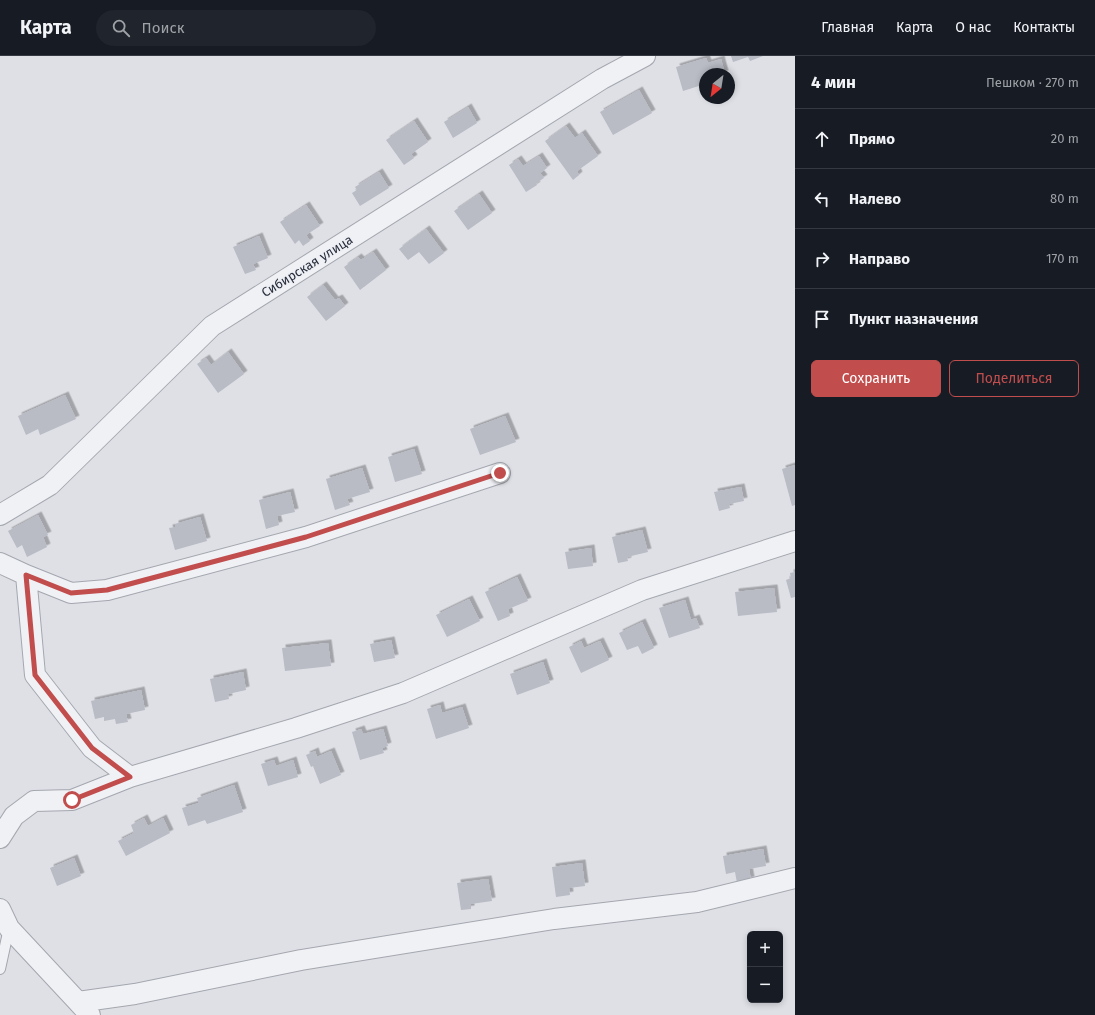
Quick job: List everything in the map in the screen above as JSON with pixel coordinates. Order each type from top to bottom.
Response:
[{"type":"street","name":"Сибирская улица","points":[[0,515],[50,485],[212,326],[602,79],[645,56]]},
{"type":"street","points":[[0,563],[71,593],[107,590],[306,537],[500,473]]},
{"type":"street","points":[[0,837],[14,816],[34,801],[72,800],[130,777],[296,728],[403,693],[642,590],[795,541]]},
{"type":"street","points":[[26,575],[35,675],[92,748],[130,777]]},
{"type":"street","points":[[0,909],[9,928],[84,1008],[135,994],[301,960],[554,919],[696,902],[795,878]]},
{"type":"lane","points":[[0,969],[9,928]]},
{"type":"building","points":[[731,56],[763,56],[750,61],[748,57],[733,62]]},
{"type":"building","points":[[706,58],[708,63],[721,59],[723,68],[699,68],[699,86],[683,91],[676,67]]},
{"type":"building","points":[[639,90],[652,113],[613,135],[600,112]]},
{"type":"building","points":[[468,107],[477,123],[453,138],[444,122]]},
{"type":"building","points":[[414,121],[428,142],[411,154],[414,158],[404,165],[386,140]]},
{"type":"building","points":[[566,126],[575,138],[582,133],[598,156],[577,171],[579,175],[573,180],[545,141]]},
{"type":"building","points":[[539,156],[547,168],[540,173],[544,178],[536,183],[537,185],[526,192],[509,165],[518,159],[523,166]]},
{"type":"building","points":[[379,172],[389,188],[360,206],[352,193],[357,190],[355,187]]},
{"type":"building","points":[[479,194],[492,213],[468,230],[454,211]]},
{"type":"building","points":[[306,205],[320,226],[306,235],[310,241],[303,246],[299,240],[295,244],[280,222]]},
{"type":"building","points":[[426,229],[444,253],[429,264],[419,252],[408,260],[399,249]]},
{"type":"building","points":[[259,236],[268,258],[253,264],[256,270],[245,274],[233,247]]},
{"type":"building","points":[[373,252],[386,270],[360,290],[344,267],[358,257],[361,260]]},
{"type":"building","points":[[323,285],[335,300],[339,298],[345,306],[326,321],[307,297]]},
{"type":"building","points":[[228,352],[244,374],[218,393],[197,364],[206,358],[211,365]]},
{"type":"building","points":[[65,395],[76,419],[40,435],[38,429],[26,435],[18,416]]},
{"type":"building","points":[[505,416],[516,442],[480,455],[470,429]]},
{"type":"building","points":[[414,449],[422,474],[395,482],[388,457]]},
{"type":"building","points":[[795,465],[795,505],[792,506],[782,469]]},
{"type":"building","points":[[362,468],[370,492],[347,499],[350,505],[335,510],[326,479]]},
{"type":"building","points":[[741,487],[744,501],[729,504],[730,508],[719,511],[714,492]]},
{"type":"building","points":[[290,492],[295,512],[277,516],[279,525],[266,529],[259,500]]},
{"type":"building","points":[[38,515],[48,535],[43,537],[47,547],[27,557],[22,545],[17,548],[8,531]]},
{"type":"building","points":[[200,517],[207,541],[175,550],[169,528],[175,527],[175,524]]},
{"type":"building","points":[[642,530],[648,552],[627,557],[628,561],[618,563],[612,537]]},
{"type":"building","points":[[591,548],[593,566],[568,569],[565,552]]},
{"type":"building","points":[[795,572],[795,597],[791,598],[786,580],[791,578],[790,573]]},
{"type":"building","points":[[517,577],[528,601],[508,609],[510,616],[498,621],[485,592]]},
{"type":"building","points":[[774,588],[777,612],[738,616],[735,592]]},
{"type":"building","points":[[469,599],[480,621],[447,637],[436,615]]},
{"type":"building","points":[[685,600],[691,620],[696,618],[700,628],[669,638],[659,608]]},
{"type":"building","points":[[642,622],[654,648],[642,654],[638,646],[627,650],[619,633]]},
{"type":"building","points":[[391,640],[395,658],[374,662],[370,644]]},
{"type":"building","points":[[581,641],[584,648],[600,641],[609,660],[581,673],[569,647]]},
{"type":"building","points":[[328,643],[331,666],[285,671],[282,648]]},
{"type":"building","points":[[543,662],[550,683],[517,695],[510,674]]},
{"type":"building","points":[[243,672],[246,690],[228,694],[229,699],[215,702],[210,679]]},
{"type":"building","points":[[141,690],[145,710],[126,714],[128,722],[116,724],[115,719],[104,721],[104,717],[95,719],[91,701]]},
{"type":"building","points":[[440,705],[442,713],[462,707],[469,728],[436,739],[427,709]]},
{"type":"building","points":[[361,729],[363,734],[383,729],[388,746],[382,748],[384,753],[360,760],[352,732]]},
{"type":"building","points":[[315,751],[317,757],[331,751],[341,775],[320,784],[313,766],[311,767],[306,755]]},
{"type":"building","points":[[274,760],[276,766],[293,760],[298,777],[268,786],[261,764]]},
{"type":"building","points":[[234,785],[243,812],[207,824],[205,820],[188,826],[182,808],[199,803],[197,798]]},
{"type":"building","points":[[144,818],[148,826],[163,818],[170,833],[126,856],[118,841],[134,833],[131,825]]},
{"type":"building","points":[[763,849],[766,866],[749,869],[751,880],[737,883],[735,872],[726,874],[723,856]]},
{"type":"building","points":[[74,858],[81,876],[57,886],[50,868]]},
{"type":"building","points":[[582,863],[585,886],[569,888],[570,895],[556,897],[552,867]]},
{"type":"building","points":[[488,879],[492,901],[471,904],[471,909],[461,910],[457,883]]},
{"type":"route","points":[[72,800],[130,777],[92,748],[35,675],[26,575],[71,593],[107,590],[306,537],[500,473]]}]
